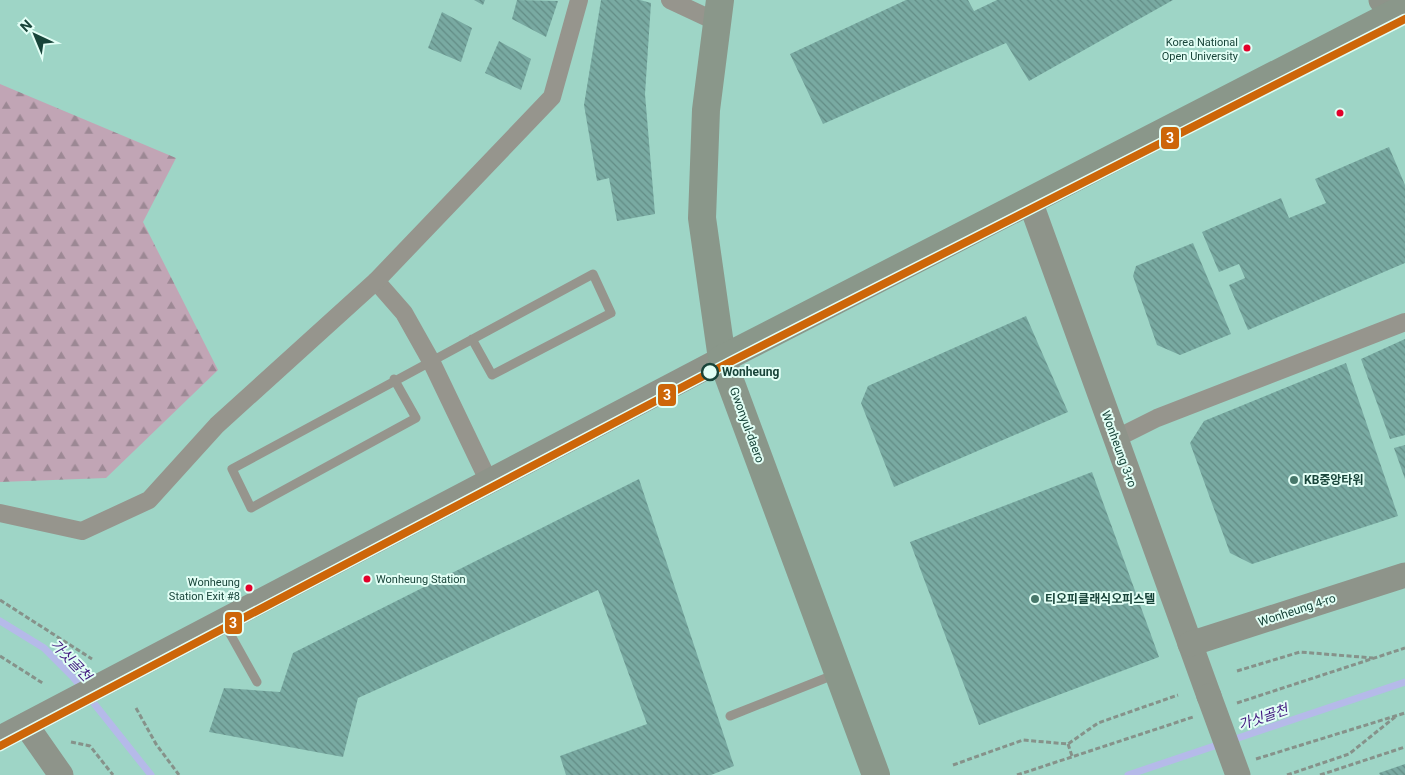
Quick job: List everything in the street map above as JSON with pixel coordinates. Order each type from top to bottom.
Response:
[{"type":"main road","points":[[722,359],[1030,201],[1394,6]]},
{"type":"main road","name":"Gwonyul-daero","points":[[718,11],[706,110],[702,218],[722,359],[876,775]]},
{"type":"street","points":[[0,513],[82,531],[148,500],[217,425],[376,281],[552,97],[580,0]]},
{"type":"street","points":[[670,0],[718,11]]},
{"type":"street","name":"Wonheung 3-ro","points":[[1030,201],[1209,696],[1246,768]]},
{"type":"street","points":[[376,281],[404,314],[431,361],[489,482]]},
{"type":"street","points":[[1115,439],[1158,418],[1405,322]]},
{"type":"street","points":[[0,738],[67,701],[722,359]]},
{"type":"street","name":"Wonheung 4-ro","points":[[1190,644],[1405,575]]},
{"type":"street","points":[[26,725],[61,775]]},
{"type":"lane","points":[[394,379],[416,418],[251,508],[232,469],[394,379],[593,274],[611,313],[492,375],[472,339]]},
{"type":"lane","points":[[222,620],[257,682]]},
{"type":"lane","points":[[730,716],[838,673]]},
{"type":"path","points":[[0,600],[92,659]]},
{"type":"path","points":[[1237,671],[1300,652],[1376,658]]},
{"type":"path","points":[[0,656],[44,684]]},
{"type":"path","points":[[953,765],[1023,740],[1068,744],[1098,723],[1178,695]]},
{"type":"path","points":[[136,708],[156,744],[179,775]]},
{"type":"path","points":[[1246,768],[1405,713]]},
{"type":"path","points":[[1287,775],[1350,754],[1396,716]]},
{"type":"path","points":[[71,742],[90,746],[113,775]]},
{"type":"path","points":[[1068,744],[1072,756]]},
{"type":"path","points":[[1320,775],[1405,747]]},
{"type":"green space","points":[[0,84],[176,158],[143,222],[218,370],[106,478],[0,482]]},
{"type":"building","points":[[474,0],[485,0],[483,5]]},
{"type":"building","points":[[517,0],[558,1],[546,37],[512,19]]},
{"type":"building","points":[[601,0],[640,0],[651,3],[645,94],[655,214],[617,221],[609,178],[597,181],[584,105]]},
{"type":"building","points":[[906,0],[968,0],[974,11],[997,0],[1173,0],[1029,81],[1006,43],[823,124],[790,54]]},
{"type":"building","points":[[442,12],[472,28],[461,62],[428,48]]},
{"type":"building","points":[[499,41],[531,59],[521,90],[485,73]]},
{"type":"building","points":[[1389,147],[1405,185],[1405,263],[1248,330],[1229,285],[1245,278],[1239,264],[1219,272],[1202,232],[1281,198],[1289,218],[1326,203],[1315,179]]},
{"type":"building","points":[[1193,243],[1231,334],[1180,355],[1157,345],[1133,276],[1136,266]]},
{"type":"building","points":[[1026,316],[1068,412],[894,487],[861,403],[868,386]]},
{"type":"building","points":[[1405,339],[1405,435],[1390,439],[1361,359]]},
{"type":"building","name":"KB중앙타워","points":[[1346,363],[1398,516],[1252,564],[1230,553],[1190,443],[1204,421]]},
{"type":"building","points":[[1405,445],[1405,479],[1394,448]]},
{"type":"building","name":"티오피클래식오피스텔","points":[[1092,472],[1159,657],[979,725],[910,542]]},
{"type":"building","points":[[639,479],[734,766],[711,775],[566,775],[560,756],[647,724],[598,590],[358,698],[343,757],[209,732],[224,688],[280,692],[293,653]]},
{"type":"building","points":[[1405,764],[1405,775],[1380,775],[1379,773]]},
{"type":"waterway","name":"가싯골천","points":[[0,621],[44,648],[73,677],[151,775]]},
{"type":"waterway","name":"가싯골천","points":[[1128,775],[1405,682]]},
{"type":"transit line","name":"3","points":[[0,746],[730,362],[1405,19]]},
{"type":"place","name":"Korea National Open University","points":[[1247,48]]},
{"type":"place","name":"Wonheung","points":[[710,372]]},
{"type":"place","name":"KB중앙타워","points":[[1294,480]]},
{"type":"place","name":"Wonheung Station","points":[[367,579]]},
{"type":"place","name":"Wonheung Station Exit #8","points":[[249,588]]},
{"type":"place","name":"티오피클래식오피스텔","points":[[1035,599]]}]
